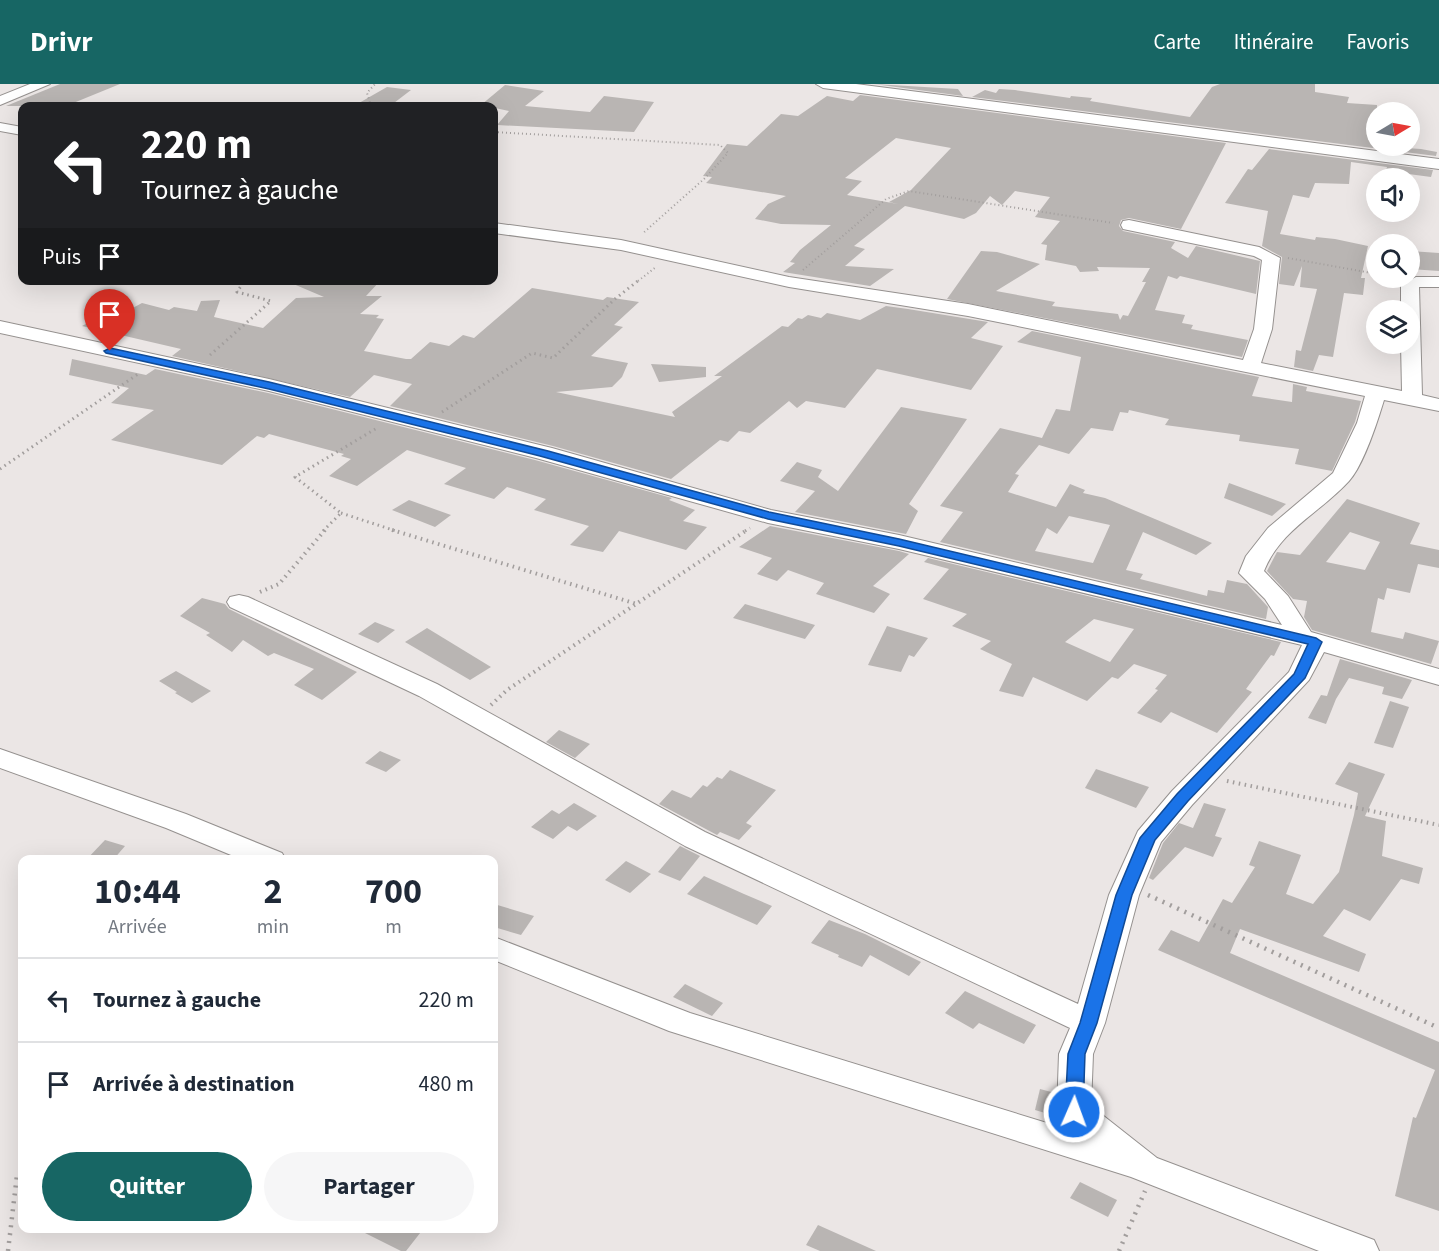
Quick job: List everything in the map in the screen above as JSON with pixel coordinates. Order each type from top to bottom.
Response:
[{"type":"street","points":[[0,101],[43,84]]},
{"type":"street","points":[[823,84],[1439,164]]},
{"type":"street","points":[[0,127],[18,130]]},
{"type":"street","points":[[1129,225],[1271,258],[1263,329],[1250,367]]},
{"type":"street","points":[[498,229],[627,247],[789,282],[968,310],[1439,405]]},
{"type":"street","points":[[1412,399],[1410,285],[1416,282],[1439,282]]},
{"type":"street","points":[[0,327],[194,369],[396,417],[544,453],[768,516],[899,542],[1308,640],[1439,677]]},
{"type":"street","points":[[1149,1169],[1074,1112],[1076,1054],[1089,1023],[1128,885],[1148,838],[1182,798],[1205,777],[1300,675],[1308,640],[1266,582],[1251,573],[1258,556],[1276,533],[1342,476],[1367,423],[1376,393]]},
{"type":"street","points":[[239,602],[428,690],[695,839],[1089,1023]]},
{"type":"street","points":[[0,758],[176,821],[260,855]]},
{"type":"street","points":[[498,950],[680,1022],[1149,1169],[1361,1251]]},
{"type":"path","points":[[369,102],[366,93],[375,84]]},
{"type":"path","points":[[498,132],[720,146],[728,153],[705,179],[627,247]]},
{"type":"path","points":[[789,282],[885,199],[909,191],[1129,225]]},
{"type":"path","points":[[428,425],[444,410],[532,353],[553,358],[615,299],[670,255]]},
{"type":"path","points":[[1266,256],[1366,272]]},
{"type":"path","points":[[194,369],[271,301],[237,292],[242,285]]},
{"type":"path","points":[[0,469],[156,361]]},
{"type":"path","points":[[396,417],[295,477],[340,513],[453,550],[638,604]]},
{"type":"path","points":[[239,602],[279,584],[306,549],[340,513]]},
{"type":"path","points":[[477,717],[507,690],[768,516]]},
{"type":"path","points":[[1205,777],[1439,825]]},
{"type":"path","points":[[1128,885],[1439,1028]]},
{"type":"path","points":[[1119,1251],[1149,1169]]},
{"type":"path","points":[[8,1251],[18,1175]]},
{"type":"building","points":[[60,84],[120,84],[76,102],[18,102],[18,106],[6,106]]},
{"type":"building","points":[[874,84],[958,89],[963,96]]},
{"type":"building","points":[[1220,84],[1315,84],[1315,92],[1349,97],[1347,103],[1366,104],[1366,147],[972,97],[985,90],[996,93],[999,89],[1015,90],[1070,98],[1071,96],[1092,98],[1090,101],[1190,117],[1212,87]]},
{"type":"building","points":[[505,85],[544,91],[525,106],[590,112],[604,96],[654,102],[634,132],[498,125],[509,111],[498,109],[498,102],[485,102]]},
{"type":"building","points":[[387,87],[411,90],[395,102],[361,102]]},
{"type":"building","points":[[860,95],[1226,143],[1181,229],[1129,218],[1121,220],[1119,226],[1123,231],[1175,242],[1171,248],[1188,258],[1196,246],[1260,261],[1256,294],[1180,276],[1177,279],[1168,276],[1155,310],[1185,315],[1182,323],[1193,325],[1191,329],[1248,340],[1242,357],[947,299],[981,251],[997,252],[1040,264],[996,291],[1055,302],[1052,306],[1118,314],[1120,320],[1123,315],[1128,316],[1146,282],[1142,282],[1150,268],[1097,267],[1099,271],[1080,272],[1076,266],[1045,260],[1047,245],[1041,244],[1060,221],[1035,217],[1050,197],[1015,191],[1002,205],[990,196],[976,213],[964,219],[905,206],[854,246],[865,249],[845,266],[894,269],[870,286],[783,272],[795,263],[790,262],[800,250],[831,225],[781,224],[755,219],[768,204],[786,196],[706,183],[712,177],[703,176],[727,144],[747,146],[781,114],[798,116],[827,96],[853,101]],"holes":[[[896,138],[951,148],[911,190],[889,202],[898,204],[847,195],[862,181],[845,178]]]},
{"type":"building","points":[[1269,149],[1417,168],[1387,168],[1351,162],[1349,184],[1315,183],[1309,198],[1293,195],[1280,234],[1315,240],[1316,237],[1335,239],[1366,246],[1361,278],[1365,278],[1363,295],[1344,293],[1333,357],[1319,355],[1313,371],[1294,367],[1296,350],[1301,351],[1317,289],[1300,287],[1302,266],[1294,286],[1279,284],[1282,257],[1262,246],[1268,211],[1225,203],[1248,169],[1252,170]]},
{"type":"building","points":[[1420,149],[1437,152],[1436,156],[1420,154]]},
{"type":"building","points":[[1420,168],[1433,170],[1431,177],[1420,176]]},
{"type":"building","points":[[1420,252],[1439,253],[1439,271],[1420,270]]},
{"type":"building","points":[[296,285],[376,285],[366,296],[382,296],[360,314],[379,315],[376,318],[384,319],[364,351],[406,359],[411,359],[430,342],[449,346],[463,335],[474,338],[532,288],[603,300],[607,297],[639,302],[614,325],[623,327],[591,356],[628,363],[622,377],[612,387],[556,392],[675,417],[672,412],[722,376],[714,376],[782,326],[788,327],[798,318],[802,319],[808,315],[821,318],[827,313],[860,320],[886,306],[908,309],[988,322],[971,338],[1003,346],[971,390],[877,369],[845,408],[806,401],[797,408],[789,401],[750,433],[739,431],[728,442],[720,440],[671,479],[553,446],[390,406],[412,384],[374,375],[350,397],[172,356],[181,349],[82,326],[104,314],[116,317],[142,303],[169,310],[174,307],[197,311],[201,301],[220,300],[214,317],[263,328],[296,298],[324,297]]},
{"type":"building","points":[[1032,331],[1259,377],[1252,396],[1292,402],[1293,384],[1307,387],[1306,391],[1361,401],[1355,422],[1332,471],[1295,464],[1299,449],[1239,441],[1240,435],[1165,425],[1169,419],[1129,410],[1128,413],[1120,412],[1113,431],[1091,428],[1069,454],[1039,445],[1015,474],[1019,475],[1008,492],[1056,507],[1070,484],[1085,490],[1083,493],[1105,498],[1212,543],[1196,555],[1143,532],[1126,570],[1143,574],[1140,579],[1207,596],[1208,590],[1224,593],[1227,580],[1247,584],[1268,607],[1266,619],[940,542],[963,512],[940,506],[1000,428],[1042,438],[1056,409],[1070,411],[1081,357],[1017,342]],"holes":[[[1069,516],[1110,525],[1093,563],[1035,551],[1047,528],[1057,534]]]},
{"type":"building","points":[[72,359],[146,375],[155,369],[268,393],[535,460],[672,498],[669,500],[695,510],[683,521],[707,527],[686,550],[619,531],[603,552],[570,545],[589,526],[534,510],[546,499],[507,487],[494,499],[444,484],[466,468],[407,450],[357,486],[329,476],[351,459],[341,456],[344,454],[269,434],[264,438],[257,436],[222,465],[111,440],[154,410],[111,403],[129,388],[69,375]]},
{"type":"building","points":[[651,364],[706,367],[706,377],[659,382]]},
{"type":"building","points":[[901,407],[967,419],[909,504],[918,511],[906,534],[795,512],[815,491],[780,481],[797,462],[822,470],[818,477],[838,491]]},
{"type":"building","points":[[1229,483],[1286,504],[1272,516],[1224,498]]},
{"type":"building","points":[[1347,499],[1420,523],[1410,544],[1439,550],[1439,568],[1418,564],[1410,593],[1387,588],[1384,600],[1378,598],[1371,632],[1403,639],[1405,632],[1439,641],[1431,664],[1312,630],[1304,617],[1307,601],[1293,599],[1267,571],[1277,552],[1300,555]],"holes":[[[1350,532],[1380,542],[1365,570],[1326,562]]]},
{"type":"building","points":[[409,500],[451,515],[435,527],[392,510]]},
{"type":"building","points":[[770,526],[909,554],[873,586],[890,594],[874,613],[816,594],[824,583],[788,570],[777,581],[757,574],[772,558],[739,547]]},
{"type":"building","points":[[928,558],[1281,642],[1274,656],[1271,655],[1246,689],[1252,692],[1217,733],[1171,712],[1161,723],[1137,713],[1158,690],[1155,689],[1167,675],[1134,664],[1118,679],[1112,677],[1087,701],[1033,677],[1023,697],[999,691],[1012,664],[980,649],[991,641],[952,626],[967,614],[923,599],[949,569],[924,562]],"holes":[[[1094,619],[1134,629],[1110,662],[1065,642]]]},
{"type":"building","points":[[202,598],[225,604],[229,609],[357,672],[322,700],[294,685],[314,669],[274,653],[268,656],[243,640],[232,652],[206,635],[210,633],[180,616]]},
{"type":"building","points":[[745,604],[815,625],[805,639],[733,618]]},
{"type":"building","points":[[375,622],[395,630],[378,643],[358,634]]},
{"type":"building","points":[[887,626],[928,638],[914,657],[909,655],[901,672],[868,665]]},
{"type":"building","points":[[427,628],[491,667],[470,680],[405,642]]},
{"type":"building","points":[[1340,659],[1412,680],[1402,699],[1382,694],[1384,687],[1349,678],[1336,699],[1326,724],[1308,718],[1321,695],[1327,696]]},
{"type":"building","points":[[176,671],[211,691],[192,703],[159,681]]},
{"type":"building","points":[[1390,701],[1409,707],[1393,748],[1374,743]]},
{"type":"building","points":[[559,730],[590,744],[575,758],[546,742]]},
{"type":"building","points":[[380,751],[401,760],[386,772],[365,763]]},
{"type":"building","points":[[1349,762],[1385,774],[1365,816],[1386,821],[1382,856],[1423,868],[1419,884],[1401,879],[1370,921],[1344,909],[1323,936],[1366,954],[1359,972],[1240,929],[1230,953],[1439,1042],[1439,1211],[1395,1196],[1413,1117],[1416,1118],[1435,1070],[1158,950],[1171,930],[1199,942],[1223,899],[1232,903],[1255,867],[1249,865],[1259,841],[1301,855],[1286,894],[1313,904],[1339,872],[1354,815],[1358,793],[1335,784]]},
{"type":"building","points":[[1096,769],[1149,787],[1136,808],[1085,788]]},
{"type":"building","points":[[730,770],[776,790],[746,823],[752,826],[739,840],[720,832],[717,835],[659,804],[672,790],[691,798],[703,785],[707,787],[717,777],[722,779]]},
{"type":"building","points":[[574,803],[597,816],[577,831],[568,826],[553,839],[531,827],[552,810],[559,814]]},
{"type":"building","points":[[1204,803],[1226,809],[1215,836],[1222,838],[1213,857],[1185,847],[1153,880],[1149,878],[1163,843],[1179,823],[1193,828]]},
{"type":"building","points":[[105,840],[125,846],[117,855],[91,855]]},
{"type":"building","points":[[680,846],[700,856],[680,881],[658,872]]},
{"type":"building","points":[[626,861],[651,874],[630,893],[605,880]]},
{"type":"building","points":[[704,876],[772,906],[757,925],[687,894]]},
{"type":"building","points":[[498,905],[534,916],[521,935],[498,928]]},
{"type":"building","points":[[829,920],[865,934],[921,962],[909,976],[870,955],[862,967],[838,957],[839,955],[811,943]]},
{"type":"building","points":[[685,984],[723,1003],[712,1016],[673,997]]},
{"type":"building","points":[[965,991],[1036,1025],[1024,1044],[979,1023],[973,1029],[945,1013]]},
{"type":"building","points":[[1040,1089],[1055,1093],[1055,1116],[1035,1110]]},
{"type":"building","points":[[1080,1182],[1117,1200],[1108,1217],[1070,1198]]},
{"type":"building","points":[[818,1225],[876,1251],[820,1251],[806,1245]]},
{"type":"building","points":[[365,1233],[420,1233],[406,1251],[401,1251]]},
{"type":"route","points":[[110,351],[269,386],[544,453],[768,516],[899,542],[1316,642],[1300,675],[1205,777],[1182,798],[1148,838],[1124,895],[1089,1023],[1076,1054],[1074,1112]]}]
